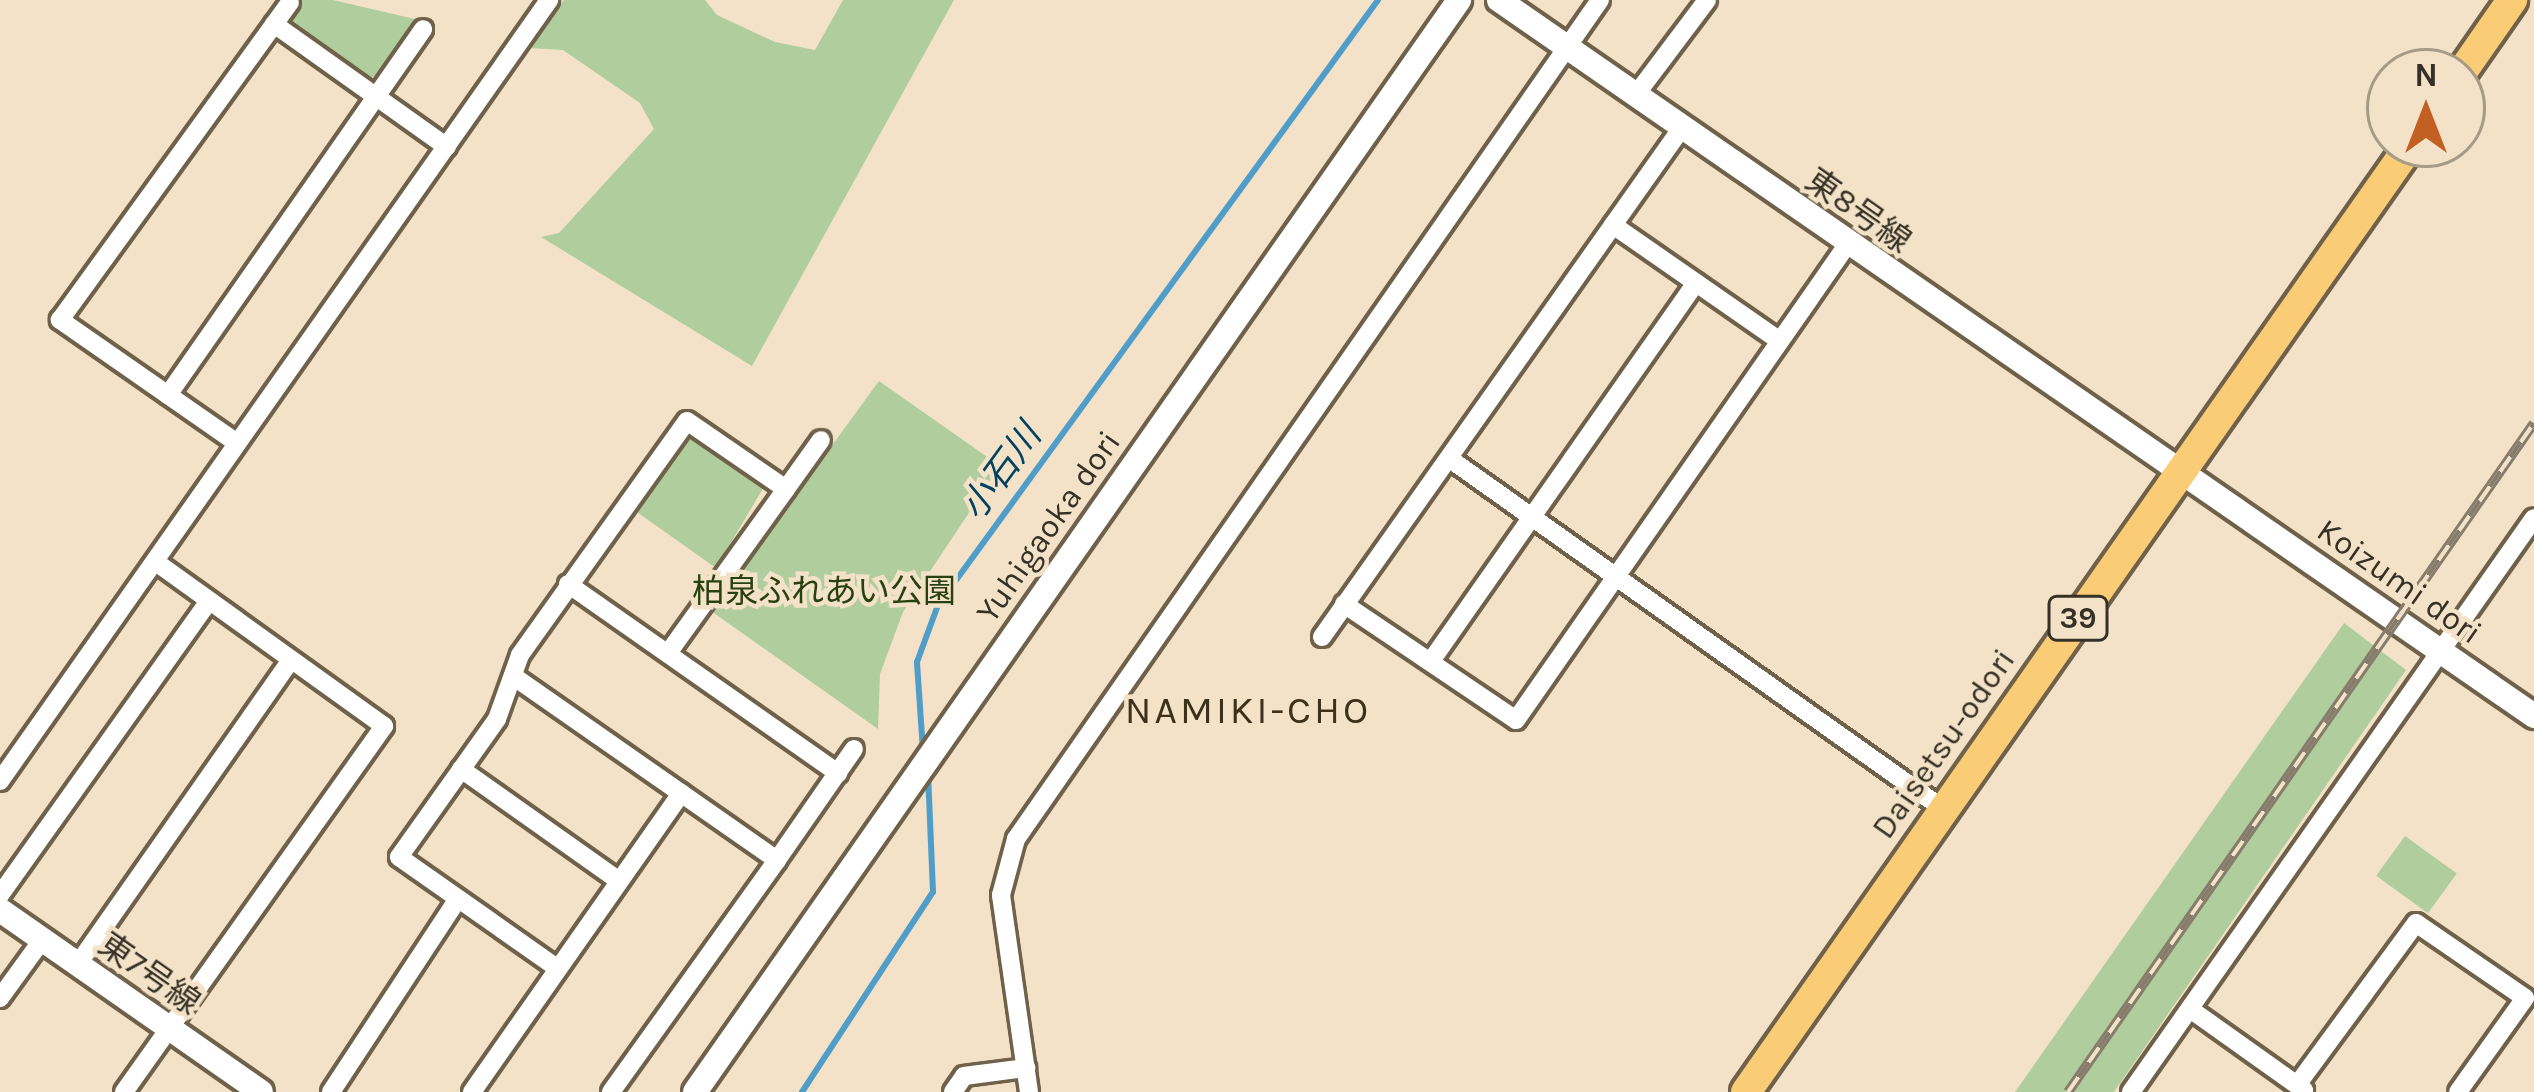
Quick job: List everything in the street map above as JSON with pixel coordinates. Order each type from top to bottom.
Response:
[{"type":"highway","points":[[2479,48],[2512,0]]},
{"type":"highway","name":"Daisetsu-odori","points":[[1746,1092],[2394,168]]},
{"type":"street","points":[[0,781],[549,0]]},
{"type":"street","name":"Yuhigaoka dori","points":[[695,1092],[1459,0]]},
{"type":"street","name":"東8号線","points":[[1499,0],[1638,92],[1847,245],[2182,472]]},
{"type":"street","points":[[1029,1092],[1001,896],[1016,839],[1600,0]]},
{"type":"street","points":[[1638,92],[1707,0]]},
{"type":"street","points":[[237,443],[60,320],[290,2]]},
{"type":"street","points":[[274,24],[447,147]]},
{"type":"street","points":[[169,395],[423,29]]},
{"type":"street","points":[[1322,637],[1683,126]]},
{"type":"street","points":[[1613,225],[1780,341]]},
{"type":"street","points":[[1344,604],[1516,720],[1847,245]]},
{"type":"street","points":[[1431,661],[1696,283]]},
{"type":"street","points":[[556,968],[399,857],[496,718],[513,676],[568,584],[687,421],[786,489]]},
{"type":"street","points":[[668,653],[820,440]]},
{"type":"street","points":[[1450,459],[1942,808]]},
{"type":"street","name":"Koizumi dori","points":[[2182,472],[2534,716]]},
{"type":"street","points":[[2131,1092],[2534,518]]},
{"type":"street","points":[[124,1092],[384,726],[157,562]]},
{"type":"street","points":[[568,584],[838,773]]},
{"type":"street","points":[[0,895],[209,601]]},
{"type":"street","points":[[78,964],[291,660]]},
{"type":"street","points":[[513,676],[778,860]]},
{"type":"street","points":[[611,1092],[854,749]]},
{"type":"street","points":[[461,770],[618,880]]},
{"type":"street","points":[[476,1091],[556,968],[681,794]]},
{"type":"street","points":[[331,1092],[457,899]]},
{"type":"street","name":"東7号線","points":[[0,910],[261,1092]]},
{"type":"street","points":[[2190,1010],[2302,1088],[2416,923],[2524,998],[2458,1092]]},
{"type":"street","points":[[0,998],[42,940]]},
{"type":"street","points":[[953,1092],[964,1076],[1026,1068]]},
{"type":"green space","points":[[298,0],[333,0],[419,20],[380,75],[369,78],[291,23]]},
{"type":"green space","points":[[564,0],[705,0],[717,15],[775,42],[815,50],[843,0],[954,0],[752,366],[541,237],[559,233],[654,129],[640,103],[563,50],[529,48]]},
{"type":"green space","name":"柏泉ふれあい公園","points":[[879,381],[1000,466],[903,612],[880,674],[878,729],[711,611]]},
{"type":"green space","points":[[695,434],[765,485],[716,568],[634,510],[686,436]]},
{"type":"green space","points":[[2344,623],[2406,670],[2114,1092],[2015,1092]]},
{"type":"green space","points":[[2405,836],[2457,874],[2428,913],[2376,876]]},
{"type":"waterway","name":"小石川","points":[[923,751],[917,662],[938,605],[1378,0]]},
{"type":"waterway","name":"小石川","points":[[802,1092],[933,892],[928,775]]},
{"type":"railway","points":[[2068,1092],[2534,423]]},
{"type":"district","name":"NAMIKI-CHO","points":[[1248,710]]}]
